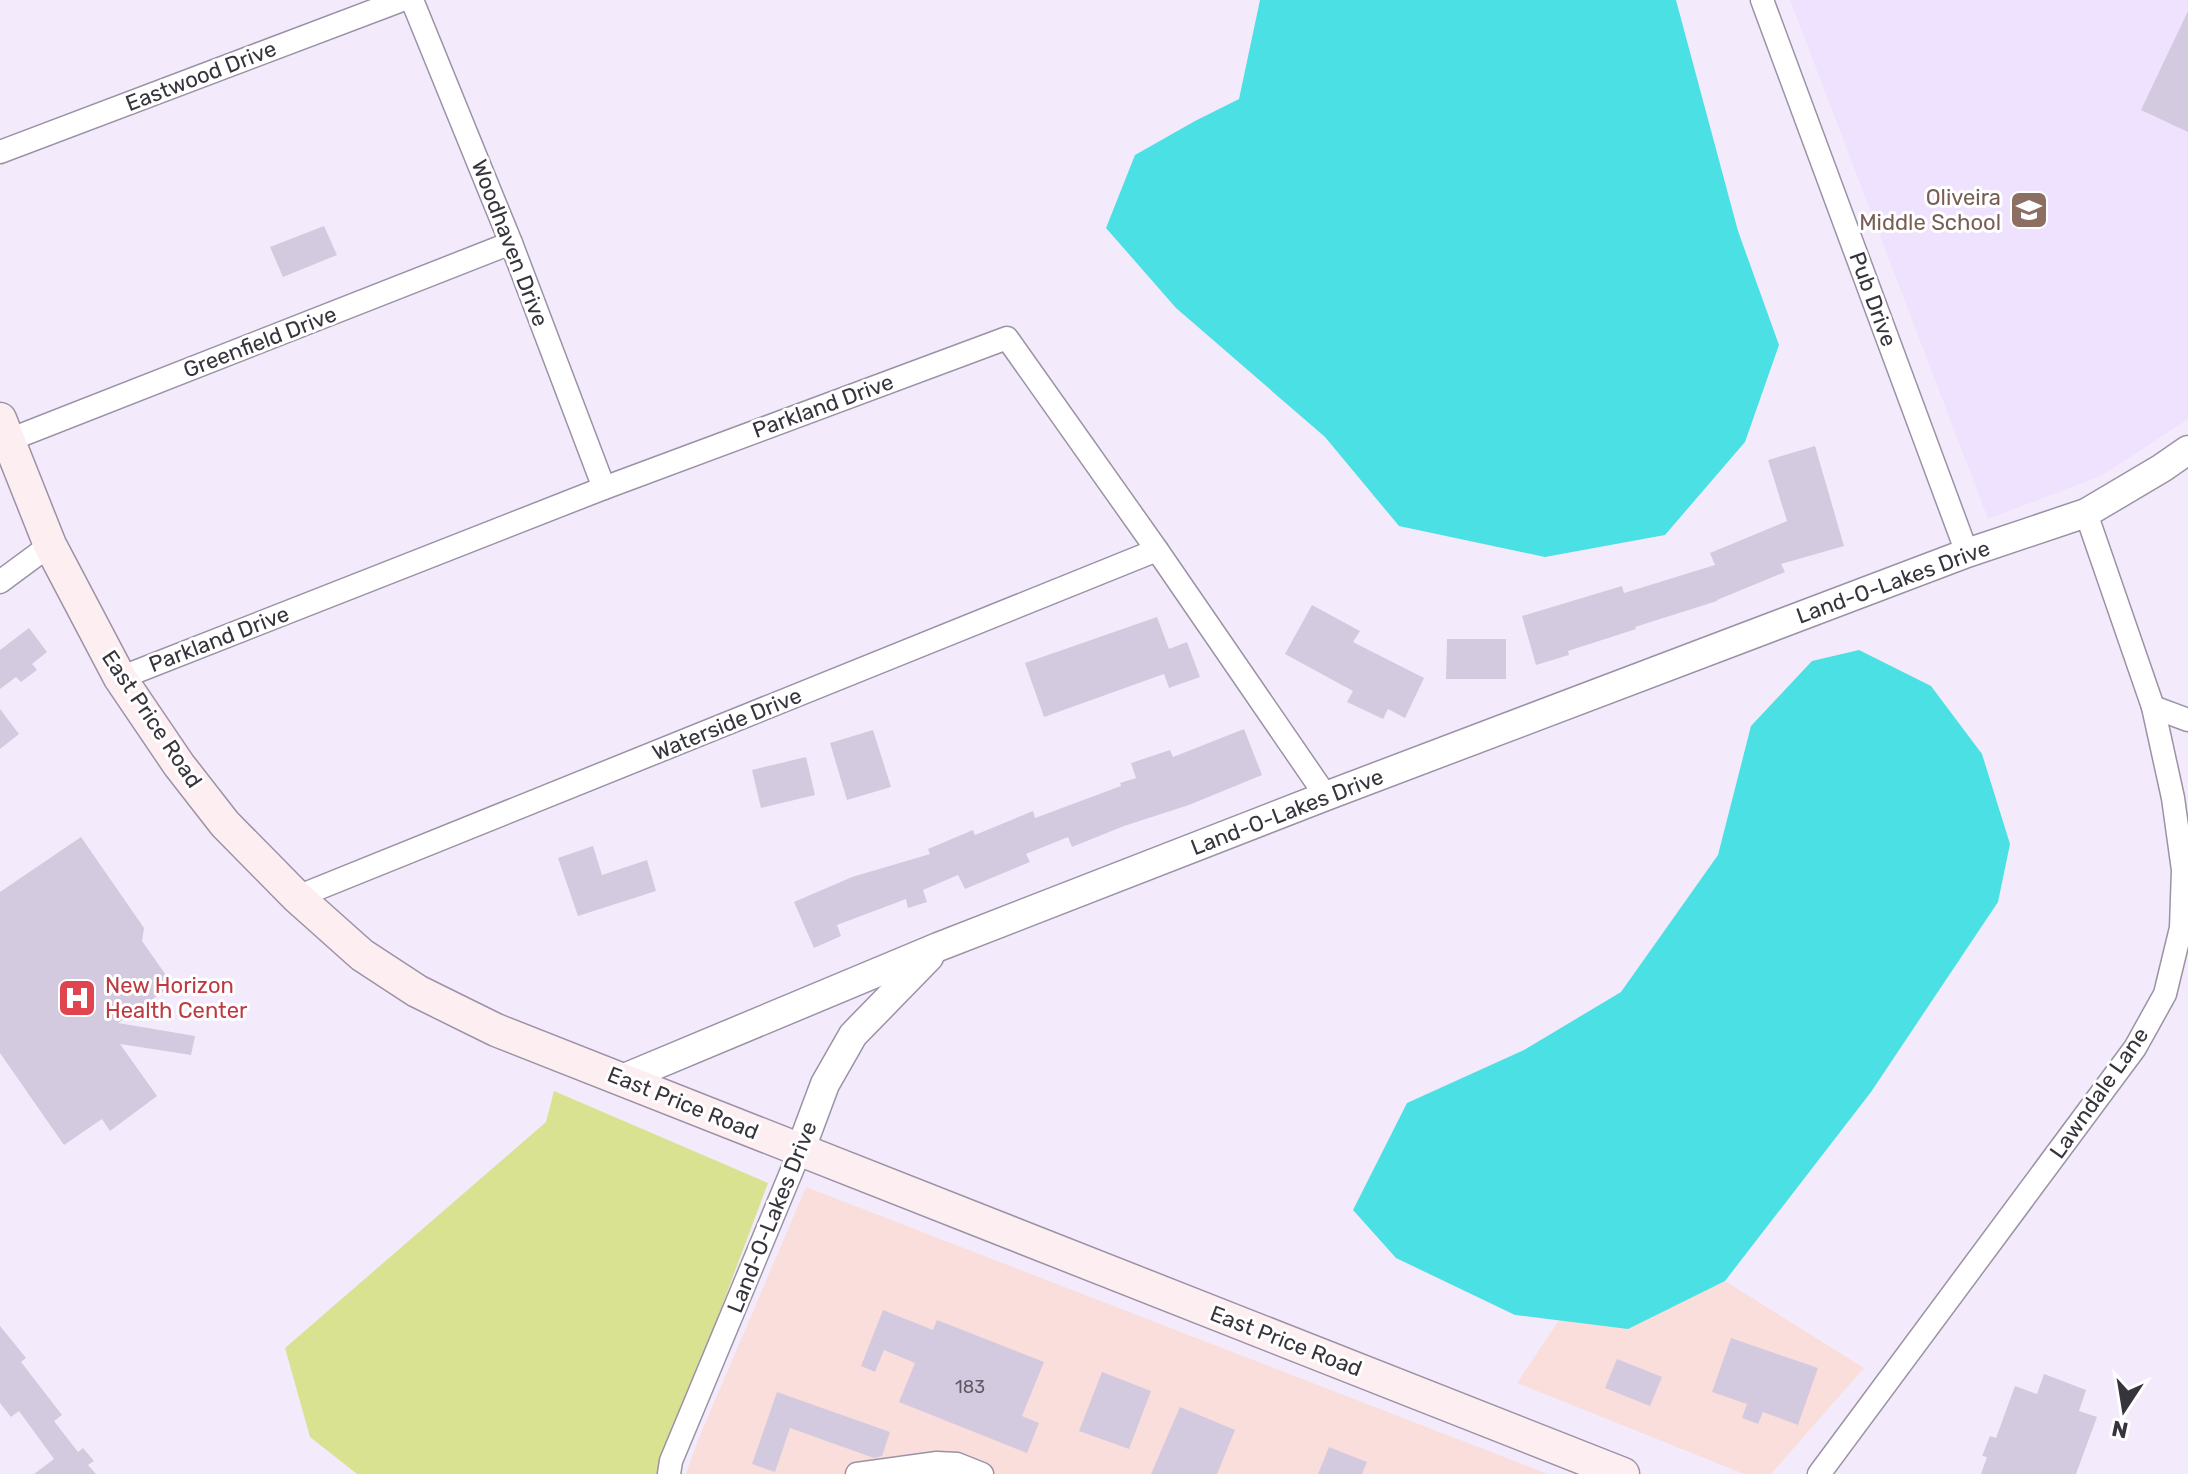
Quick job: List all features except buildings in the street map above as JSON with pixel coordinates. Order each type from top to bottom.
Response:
[{"type":"main road","name":"East Price Road","points":[[4,430],[50,545],[120,678],[179,765],[225,824],[297,897],[362,955],[417,991],[496,1030],[1623,1474]]},
{"type":"street","name":"Eastwood Drive","points":[[0,152],[402,0]]},
{"type":"street","name":"Woodhaven Drive","points":[[412,0],[511,243],[604,488]]},
{"type":"street","name":"Pub Drive","points":[[1762,0],[1967,553]]},
{"type":"street","name":"Greenfield Drive","points":[[4,430],[511,243]]},
{"type":"street","name":"Parkland Drive","points":[[120,678],[604,488],[1007,338],[1326,796]]},
{"type":"street","name":"Land-O-Lakes Drive","points":[[669,1474],[677,1446],[825,1084],[853,1035],[938,947],[1967,553],[2086,513],[2188,450]]},
{"type":"street","name":"Lawndale Lane","points":[[1819,1474],[2135,1048],[2165,994],[2181,928],[2183,870],[2173,798],[2153,707],[2086,513]]},
{"type":"street","points":[[0,582],[50,545]]},
{"type":"street","name":"Waterside Drive","points":[[297,897],[1157,550]]},
{"type":"street","points":[[2153,707],[2188,720]]},
{"type":"street","points":[[622,1079],[938,947]]},
{"type":"street","points":[[857,1474],[937,1463],[957,1464],[982,1474]]},
{"type":"shaded area","name":"Oliveira Middle School","points":[[1790,0],[2188,0],[2188,419],[2103,475],[1988,519]]},
{"type":"shaded area","points":[[806,1187],[1548,1474],[686,1474]]},
{"type":"shaded area","points":[[1725,1281],[1864,1368],[1771,1474],[1744,1474],[1517,1383],[1559,1320],[1628,1328]]},
{"type":"green space","points":[[554,1091],[768,1183],[659,1474],[357,1474],[310,1437],[285,1348],[546,1122]]},
{"type":"water","points":[[1260,0],[1676,0],[1738,231],[1779,345],[1745,442],[1665,535],[1545,557],[1399,526],[1325,437],[1176,308],[1106,228],[1135,155],[1239,99]]},
{"type":"water","points":[[1859,650],[1931,686],[1982,754],[2010,844],[1998,902],[1871,1092],[1725,1281],[1628,1329],[1515,1315],[1396,1258],[1353,1210],[1407,1103],[1524,1050],[1621,992],[1718,855],[1751,726],[1812,661]]},
{"type":"place","name":"Oliveira Middle School","points":[[2029,210]]},
{"type":"place","name":"New Horizon Health Center","points":[[77,998]]}]
